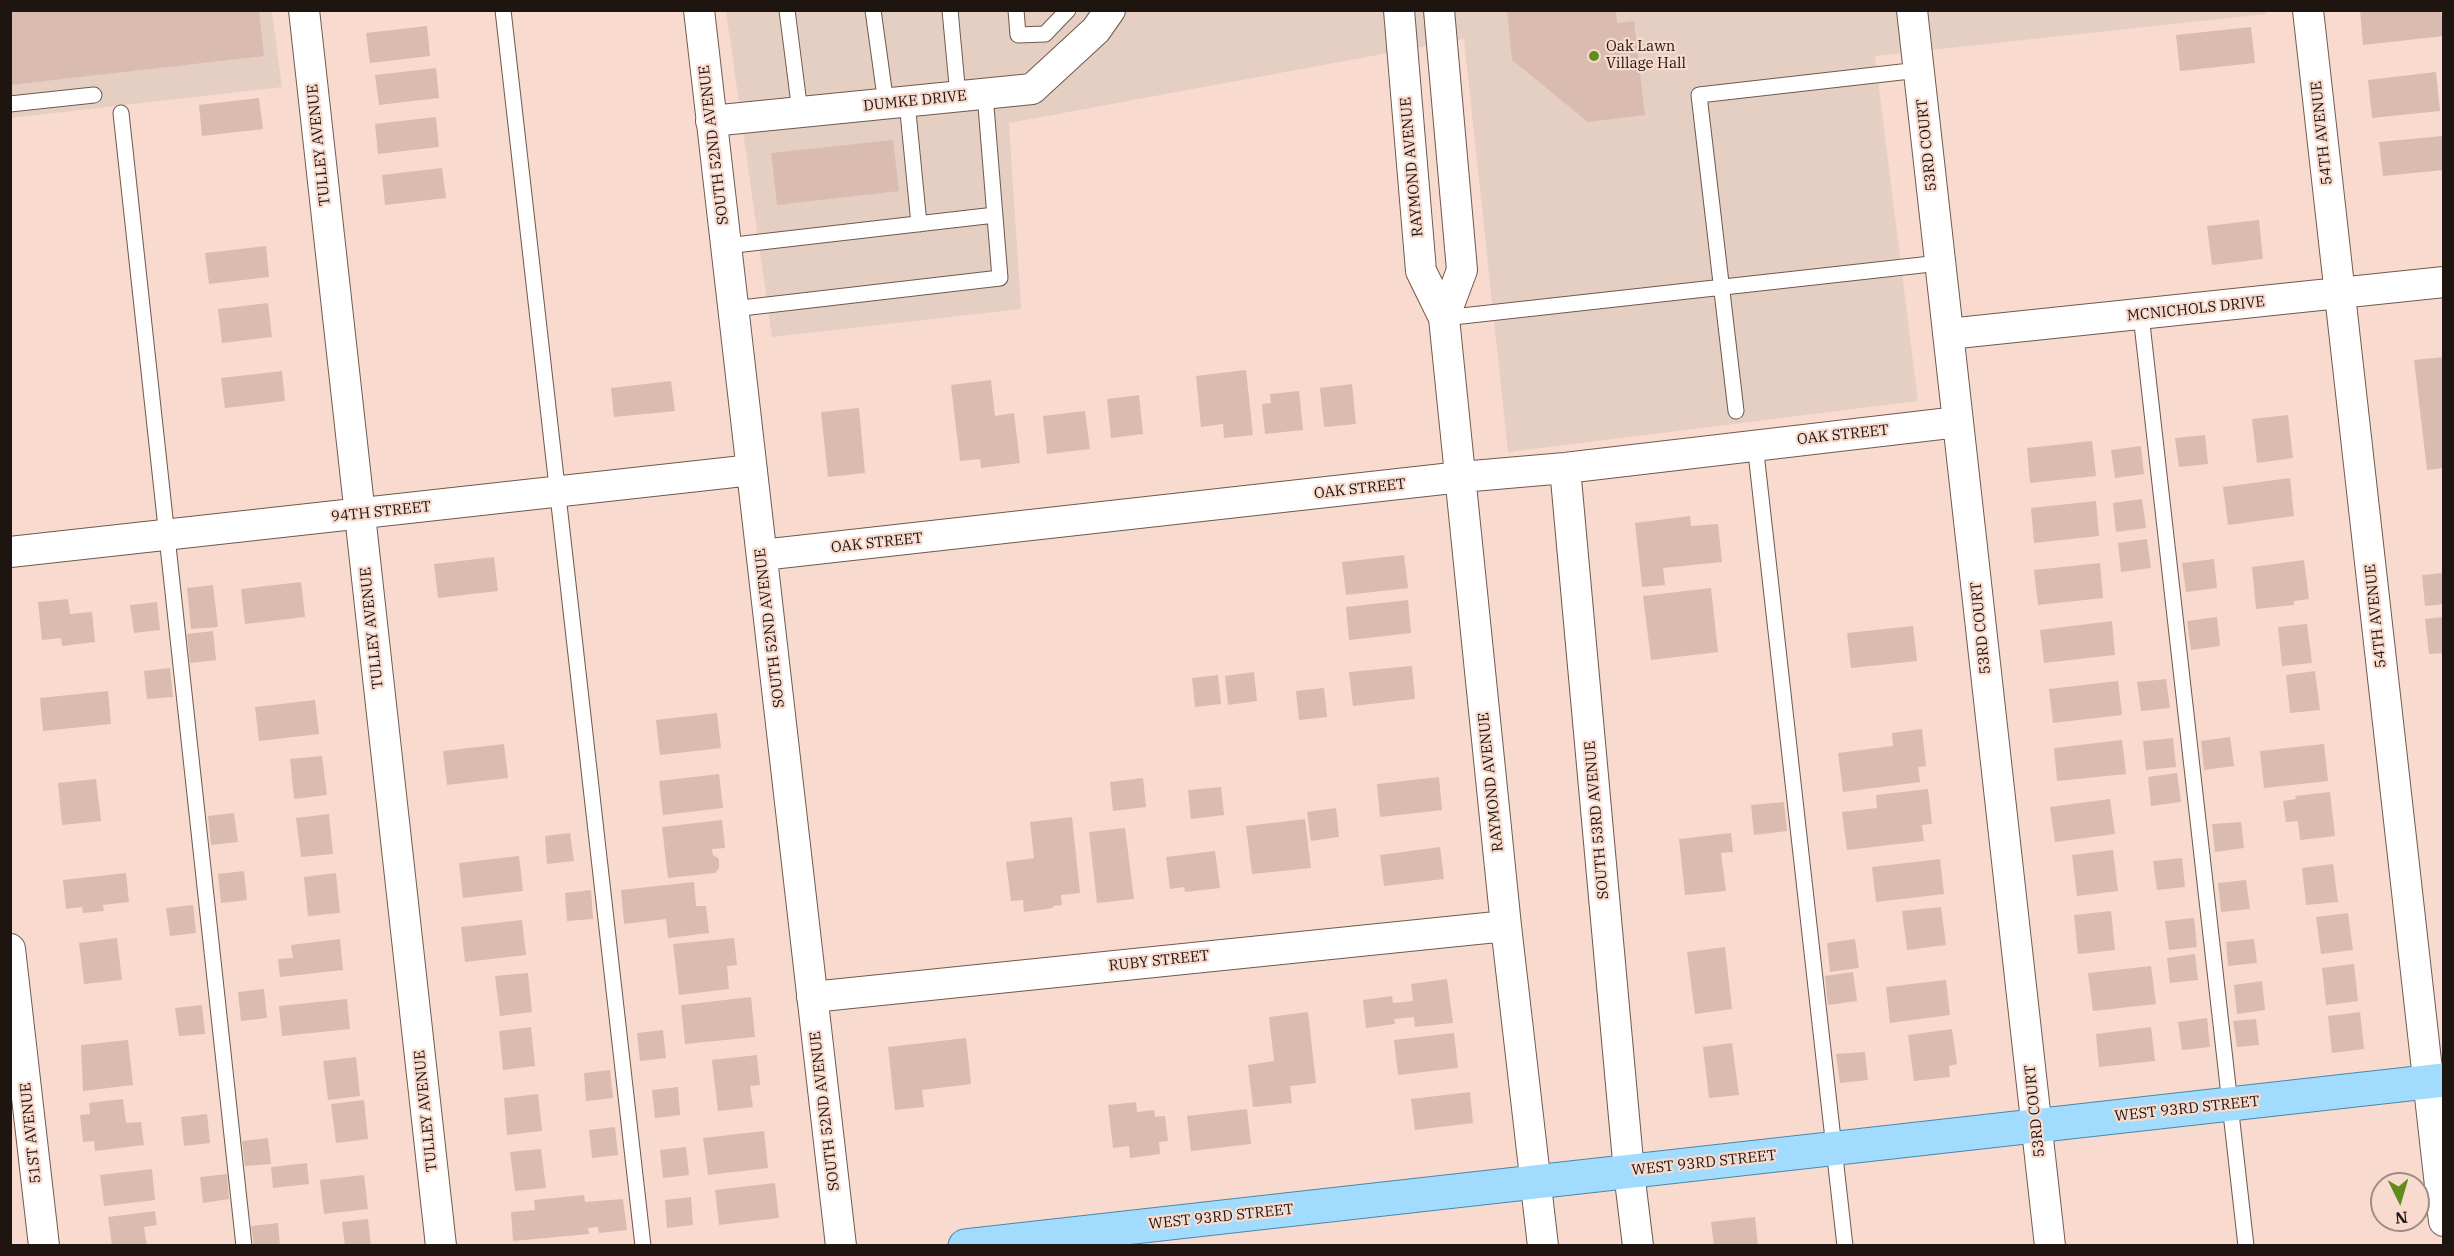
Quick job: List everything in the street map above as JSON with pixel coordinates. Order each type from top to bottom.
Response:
[{"type":"main road","name":"WEST 93RD STREET","points":[[965,1245],[2436,1081]]},
{"type":"street","name":"TULLEY AVENUE","points":[[304,10],[441,1245]]},
{"type":"street","name":"SOUTH 52ND AVENUE","points":[[699,10],[841,1245]]},
{"type":"street","name":"RAYMOND AVENUE","points":[[1399,10],[1421,271],[1444,318],[1506,926],[1543,1245]]},
{"type":"street","name":"RAYMOND AVENUE","points":[[1439,10],[1462,270],[1444,318]]},
{"type":"street","name":"53RD COURT","points":[[1912,10],[2050,1245]]},
{"type":"street","name":"54TH AVENUE","points":[[2308,10],[2340,294],[2436,1081],[2444,1221]]},
{"type":"street","name":"DUMKE DRIVE","points":[[711,121],[1032,89],[1103,20]]},
{"type":"street","name":"MCNICHOLS DRIVE","points":[[1948,334],[2444,282]]},
{"type":"street","name":"OAK STREET","points":[[762,555],[1461,477],[1565,468],[1958,422]]},
{"type":"street","name":"SOUTH 53RD AVENUE","points":[[1565,468],[1629,1172],[1638,1245]]},
{"type":"street","name":"94TH STREET","points":[[10,552],[752,470]]},
{"type":"street","name":"RUBY STREET","points":[[812,997],[1506,926]]},
{"type":"street","name":"51ST AVENUE","points":[[10,949],[44,1245]]},
{"type":"lane","points":[[503,10],[643,1245]]},
{"type":"lane","points":[[788,10],[800,112]]},
{"type":"lane","points":[[873,10],[896,103],[919,224]]},
{"type":"lane","points":[[733,309],[1000,278],[995,215],[971,95],[950,10]]},
{"type":"lane","points":[[1016,10],[1018,35],[1045,34],[1068,10]]},
{"type":"lane","points":[[1736,411],[1699,95],[1919,70]]},
{"type":"lane","points":[[10,104],[94,95]]},
{"type":"lane","points":[[121,112],[244,1245]]},
{"type":"lane","points":[[726,246],[995,215]]},
{"type":"lane","points":[[1444,318],[1940,263]]},
{"type":"lane","points":[[2141,315],[2246,1245]]},
{"type":"lane","points":[[1755,444],[1845,1245]]},
{"type":"shaded area","points":[[2265,10],[2266,14],[1875,56],[1918,401],[1508,452],[1464,39],[1009,123],[1021,309],[772,337],[726,11]]},
{"type":"shaded area","points":[[10,11],[272,11],[282,87],[11,118]]},
{"type":"building","points":[[10,10],[259,10],[264,56],[10,85]]},
{"type":"building","points":[[1507,10],[1616,10],[1617,23],[1634,21],[1645,115],[1588,122],[1512,60]]},
{"type":"building","points":[[2360,10],[2441,10],[2444,36],[2363,45]]},
{"type":"building","points":[[427,26],[430,56],[370,63],[366,33]]},
{"type":"building","points":[[2251,27],[2255,63],[2180,71],[2176,35]]},
{"type":"building","points":[[436,68],[439,98],[379,105],[375,75]]},
{"type":"building","points":[[2436,72],[2440,111],[2372,118],[2368,80]]},
{"type":"building","points":[[259,98],[263,129],[202,136],[199,105]]},
{"type":"building","points":[[436,117],[439,147],[378,154],[375,124]]},
{"type":"building","points":[[2442,136],[2444,170],[2383,176],[2379,142]]},
{"type":"building","points":[[893,140],[899,191],[777,205],[771,153]]},
{"type":"building","points":[[442,168],[446,198],[385,205],[382,175]]},
{"type":"building","points":[[2259,220],[2263,259],[2212,265],[2207,226]]},
{"type":"building","points":[[266,246],[269,277],[209,284],[205,253]]},
{"type":"building","points":[[268,303],[272,337],[222,343],[218,309]]},
{"type":"building","points":[[2444,357],[2444,468],[2427,470],[2414,360]]},
{"type":"building","points":[[1246,370],[1253,435],[1224,438],[1223,424],[1201,427],[1196,376]]},
{"type":"building","points":[[282,371],[285,401],[225,408],[221,378]]},
{"type":"building","points":[[991,380],[995,416],[1014,413],[1020,463],[981,468],[980,459],[960,461],[951,385]]},
{"type":"building","points":[[671,381],[675,411],[614,417],[611,388]]},
{"type":"building","points":[[1352,384],[1356,424],[1324,427],[1320,388]]},
{"type":"building","points":[[1299,391],[1303,430],[1265,434],[1262,404],[1271,403],[1270,394]]},
{"type":"building","points":[[1139,395],[1143,434],[1111,438],[1107,399]]},
{"type":"building","points":[[859,408],[865,473],[828,477],[821,412]]},
{"type":"building","points":[[1085,411],[1090,449],[1047,454],[1043,416]]},
{"type":"building","points":[[2288,415],[2293,458],[2257,463],[2252,419]]},
{"type":"building","points":[[2205,435],[2208,464],[2179,467],[2175,438]]},
{"type":"building","points":[[2092,441],[2096,476],[2030,483],[2027,448]]},
{"type":"building","points":[[2141,446],[2144,474],[2115,478],[2111,450]]},
{"type":"building","points":[[2290,478],[2294,516],[2228,525],[2223,487]]},
{"type":"building","points":[[2142,499],[2146,528],[2116,532],[2113,503]]},
{"type":"building","points":[[2096,501],[2099,536],[2034,543],[2031,508]]},
{"type":"building","points":[[1690,516],[1691,526],[1718,524],[1722,562],[1663,568],[1665,585],[1642,587],[1635,523]]},
{"type":"building","points":[[2147,539],[2151,568],[2121,572],[2118,543]]},
{"type":"building","points":[[1404,555],[1408,588],[1346,595],[1342,562]]},
{"type":"building","points":[[494,557],[498,591],[438,598],[434,564]]},
{"type":"building","points":[[2214,559],[2217,588],[2186,592],[2182,563]]},
{"type":"building","points":[[2304,560],[2309,599],[2294,601],[2294,605],[2256,609],[2252,567]]},
{"type":"building","points":[[2100,563],[2103,598],[2038,605],[2034,570]]},
{"type":"building","points":[[2444,573],[2444,604],[2425,606],[2422,575]]},
{"type":"building","points":[[301,582],[305,617],[245,624],[241,589]]},
{"type":"building","points":[[213,585],[218,627],[191,629],[187,588]]},
{"type":"building","points":[[1711,588],[1718,652],[1651,660],[1643,596]]},
{"type":"building","points":[[68,599],[70,614],[92,612],[95,642],[62,646],[61,638],[42,640],[38,602]]},
{"type":"building","points":[[1408,600],[1411,633],[1349,640],[1346,607]]},
{"type":"building","points":[[157,602],[160,630],[134,633],[130,605]]},
{"type":"building","points":[[2217,617],[2220,646],[2191,650],[2187,621]]},
{"type":"building","points":[[2444,617],[2444,653],[2429,654],[2425,619]]},
{"type":"building","points":[[2112,621],[2115,655],[2044,663],[2040,630]]},
{"type":"building","points":[[2307,624],[2312,663],[2282,666],[2278,627]]},
{"type":"building","points":[[1913,626],[1917,661],[1851,668],[1847,633]]},
{"type":"building","points":[[213,631],[216,660],[190,663],[187,634]]},
{"type":"building","points":[[1412,666],[1415,699],[1353,706],[1349,672]]},
{"type":"building","points":[[170,668],[173,697],[147,699],[144,671]]},
{"type":"building","points":[[2315,671],[2320,710],[2290,713],[2286,675]]},
{"type":"building","points":[[1254,672],[1257,701],[1228,705],[1225,676]]},
{"type":"building","points":[[1218,675],[1221,704],[1195,707],[1192,678]]},
{"type":"building","points":[[2166,679],[2170,708],[2141,711],[2137,682]]},
{"type":"building","points":[[2118,681],[2122,715],[2053,723],[2049,689]]},
{"type":"building","points":[[1324,688],[1327,717],[1299,720],[1296,691]]},
{"type":"building","points":[[108,691],[111,724],[43,731],[40,698]]},
{"type":"building","points":[[315,700],[319,734],[259,741],[255,707]]},
{"type":"building","points":[[717,713],[721,748],[660,755],[656,720]]},
{"type":"building","points":[[1922,729],[1926,766],[1918,767],[1920,782],[1843,792],[1838,753],[1893,746],[1892,733]]},
{"type":"building","points":[[2230,737],[2234,766],[2204,770],[2201,741]]},
{"type":"building","points":[[2173,738],[2176,767],[2146,770],[2143,741]]},
{"type":"building","points":[[2122,740],[2126,774],[2057,781],[2054,748]]},
{"type":"building","points":[[504,744],[508,778],[447,785],[443,751]]},
{"type":"building","points":[[2324,744],[2328,781],[2264,788],[2260,751]]},
{"type":"building","points":[[322,756],[327,795],[294,799],[290,759]]},
{"type":"building","points":[[2177,773],[2181,802],[2151,806],[2148,777]]},
{"type":"building","points":[[719,774],[723,808],[663,815],[659,781]]},
{"type":"building","points":[[1439,777],[1442,810],[1380,817],[1377,784]]},
{"type":"building","points":[[1143,778],[1146,807],[1113,811],[1110,782]]},
{"type":"building","points":[[96,779],[101,821],[62,825],[58,783]]},
{"type":"building","points":[[1221,787],[1224,815],[1191,819],[1188,790]]},
{"type":"building","points":[[1928,789],[1932,824],[1922,825],[1924,841],[1847,850],[1842,812],[1877,808],[1876,795]]},
{"type":"building","points":[[2330,792],[2335,836],[2300,840],[2298,821],[2286,822],[2283,801],[2296,799],[2295,796]]},
{"type":"building","points":[[2110,799],[2115,834],[2055,842],[2050,807]]},
{"type":"building","points":[[1784,802],[1787,831],[1754,835],[1751,805]]},
{"type":"building","points":[[1336,808],[1339,837],[1311,841],[1307,812]]},
{"type":"building","points":[[234,813],[238,842],[211,845],[208,816]]},
{"type":"building","points":[[329,814],[333,854],[301,857],[296,818]]},
{"type":"building","points":[[1072,817],[1080,893],[1061,895],[1062,905],[1024,912],[1023,900],[1011,901],[1006,862],[1034,858],[1030,822]]},
{"type":"building","points":[[1305,819],[1311,868],[1252,874],[1246,826]]},
{"type":"building","points":[[722,820],[725,848],[712,849],[713,855],[719,859],[719,868],[715,873],[668,878],[662,827]]},
{"type":"building","points":[[2241,822],[2244,848],[2215,852],[2212,824]]},
{"type":"building","points":[[1125,828],[1134,899],[1097,903],[1089,832]]},
{"type":"building","points":[[570,833],[574,861],[547,864],[545,836]]},
{"type":"building","points":[[1731,833],[1733,852],[1721,853],[1726,891],[1685,895],[1679,839]]},
{"type":"building","points":[[1440,847],[1444,879],[1384,886],[1380,855]]},
{"type":"building","points":[[2113,850],[2118,891],[2077,896],[2072,855]]},
{"type":"building","points":[[1215,851],[1220,888],[1185,892],[1184,887],[1170,889],[1166,857]]},
{"type":"building","points":[[519,856],[523,891],[463,898],[459,863]]},
{"type":"building","points":[[2182,858],[2185,887],[2157,890],[2153,861]]},
{"type":"building","points":[[1940,859],[1944,894],[1876,902],[1872,867]]},
{"type":"building","points":[[2333,864],[2338,902],[2306,905],[2302,868]]},
{"type":"building","points":[[244,871],[247,900],[221,903],[218,874]]},
{"type":"building","points":[[126,873],[129,902],[103,905],[104,911],[83,913],[82,907],[66,909],[63,880]]},
{"type":"building","points":[[336,873],[340,913],[308,916],[304,877]]},
{"type":"building","points":[[2246,880],[2250,909],[2221,912],[2218,883]]},
{"type":"building","points":[[694,882],[696,906],[706,906],[709,933],[668,938],[666,919],[624,924],[621,890]]},
{"type":"building","points":[[591,890],[593,919],[567,921],[565,893]]},
{"type":"building","points":[[193,905],[196,933],[170,936],[166,908]]},
{"type":"building","points":[[1941,907],[1946,945],[1907,950],[1902,911]]},
{"type":"building","points":[[2111,911],[2115,950],[2078,954],[2074,915]]},
{"type":"building","points":[[2348,913],[2353,950],[2321,954],[2316,917]]},
{"type":"building","points":[[2194,918],[2197,947],[2169,950],[2165,921]]},
{"type":"building","points":[[522,920],[526,955],[465,962],[461,927]]},
{"type":"building","points":[[117,938],[122,980],[84,984],[79,943]]},
{"type":"building","points":[[734,938],[737,965],[727,966],[729,989],[679,995],[673,944]]},
{"type":"building","points":[[340,939],[343,970],[280,977],[278,959],[293,958],[291,945]]},
{"type":"building","points":[[1855,939],[1859,968],[1830,972],[1827,943]]},
{"type":"building","points":[[2254,939],[2257,963],[2228,966],[2226,942]]},
{"type":"building","points":[[1725,947],[1732,1009],[1695,1014],[1687,952]]},
{"type":"building","points":[[2195,954],[2198,980],[2170,983],[2167,958]]},
{"type":"building","points":[[2354,964],[2358,1001],[2326,1005],[2322,968]]},
{"type":"building","points":[[2151,966],[2156,1004],[2093,1011],[2088,973]]},
{"type":"building","points":[[1853,972],[1857,1001],[1828,1005],[1825,976]]},
{"type":"building","points":[[528,973],[532,1012],[500,1016],[495,976]]},
{"type":"building","points":[[1447,979],[1453,1023],[1415,1027],[1414,1017],[1394,1019],[1395,1024],[1366,1028],[1363,1000],[1392,996],[1393,1003],[1413,1001],[1411,984]]},
{"type":"building","points":[[1946,980],[1950,1015],[1890,1023],[1886,987]]},
{"type":"building","points":[[2262,981],[2265,1010],[2237,1014],[2234,985]]},
{"type":"building","points":[[264,989],[267,1018],[241,1021],[238,992]]},
{"type":"building","points":[[751,997],[755,1037],[685,1044],[681,1005]]},
{"type":"building","points":[[347,999],[350,1029],[282,1036],[279,1006]]},
{"type":"building","points":[[202,1005],[205,1034],[179,1036],[175,1008]]},
{"type":"building","points":[[1308,1012],[1316,1083],[1290,1086],[1292,1103],[1253,1107],[1248,1065],[1274,1061],[1269,1017]]},
{"type":"building","points":[[2360,1012],[2364,1049],[2332,1053],[2328,1016]]},
{"type":"building","points":[[2207,1018],[2210,1047],[2182,1050],[2178,1022]]},
{"type":"building","points":[[2256,1019],[2259,1045],[2237,1047],[2233,1021]]},
{"type":"building","points":[[531,1027],[535,1066],[503,1070],[499,1031]]},
{"type":"building","points":[[2151,1027],[2155,1061],[2099,1067],[2096,1034]]},
{"type":"building","points":[[1952,1029],[1957,1064],[1949,1066],[1950,1077],[1914,1081],[1908,1035]]},
{"type":"building","points":[[663,1030],[666,1058],[640,1061],[637,1033]]},
{"type":"building","points":[[1454,1033],[1458,1068],[1398,1075],[1394,1040]]},
{"type":"building","points":[[966,1038],[971,1084],[922,1090],[924,1107],[895,1110],[888,1047]]},
{"type":"building","points":[[128,1040],[133,1085],[83,1091],[81,1045]]},
{"type":"building","points":[[1732,1043],[1739,1095],[1709,1098],[1703,1047]]},
{"type":"building","points":[[1865,1052],[1868,1080],[1840,1083],[1836,1054]]},
{"type":"building","points":[[757,1055],[760,1085],[750,1086],[753,1107],[718,1111],[712,1060]]},
{"type":"building","points":[[356,1057],[360,1096],[328,1100],[323,1061]]},
{"type":"building","points":[[610,1070],[613,1098],[586,1101],[584,1073]]},
{"type":"building","points":[[678,1087],[680,1115],[655,1118],[652,1090]]},
{"type":"building","points":[[1470,1092],[1473,1123],[1415,1130],[1411,1099]]},
{"type":"building","points":[[538,1094],[542,1131],[507,1135],[504,1098]]},
{"type":"building","points":[[123,1099],[126,1123],[141,1122],[144,1145],[95,1151],[94,1141],[83,1142],[80,1115],[90,1114],[89,1103]]},
{"type":"building","points":[[364,1100],[368,1139],[336,1143],[331,1104]]},
{"type":"building","points":[[1136,1102],[1137,1112],[1154,1110],[1155,1117],[1165,1116],[1168,1141],[1159,1142],[1160,1154],[1130,1158],[1129,1146],[1113,1148],[1108,1105]]},
{"type":"building","points":[[1247,1109],[1251,1144],[1191,1151],[1187,1116]]},
{"type":"building","points":[[207,1114],[210,1143],[184,1146],[181,1117]]},
{"type":"building","points":[[615,1127],[618,1155],[592,1158],[589,1130]]},
{"type":"building","points":[[764,1131],[768,1168],[708,1175],[703,1138]]},
{"type":"building","points":[[268,1138],[271,1164],[245,1166],[242,1141]]},
{"type":"building","points":[[686,1147],[689,1175],[663,1178],[660,1150]]},
{"type":"building","points":[[541,1149],[546,1188],[515,1191],[510,1152]]},
{"type":"building","points":[[307,1163],[309,1184],[273,1188],[271,1167]]},
{"type":"building","points":[[152,1169],[155,1200],[104,1206],[100,1175]]},
{"type":"building","points":[[227,1174],[229,1199],[203,1203],[200,1177]]},
{"type":"building","points":[[364,1175],[368,1209],[324,1214],[320,1180]]},
{"type":"building","points":[[775,1183],[779,1218],[719,1225],[715,1190]]},
{"type":"building","points":[[584,1195],[585,1202],[623,1199],[627,1230],[599,1233],[598,1227],[588,1228],[589,1234],[513,1241],[511,1212],[535,1210],[534,1200]]},
{"type":"building","points":[[691,1197],[693,1225],[667,1228],[665,1200]]},
{"type":"building","points":[[155,1211],[157,1225],[144,1227],[147,1246],[112,1246],[108,1217]]},
{"type":"building","points":[[1755,1217],[1758,1246],[1714,1246],[1711,1222]]},
{"type":"building","points":[[368,1219],[371,1246],[345,1246],[342,1222]]},
{"type":"building","points":[[278,1223],[280,1246],[254,1246],[251,1226]]},
{"type":"place","name":"Oak Lawn Village Hall","points":[[1594,56]]}]
